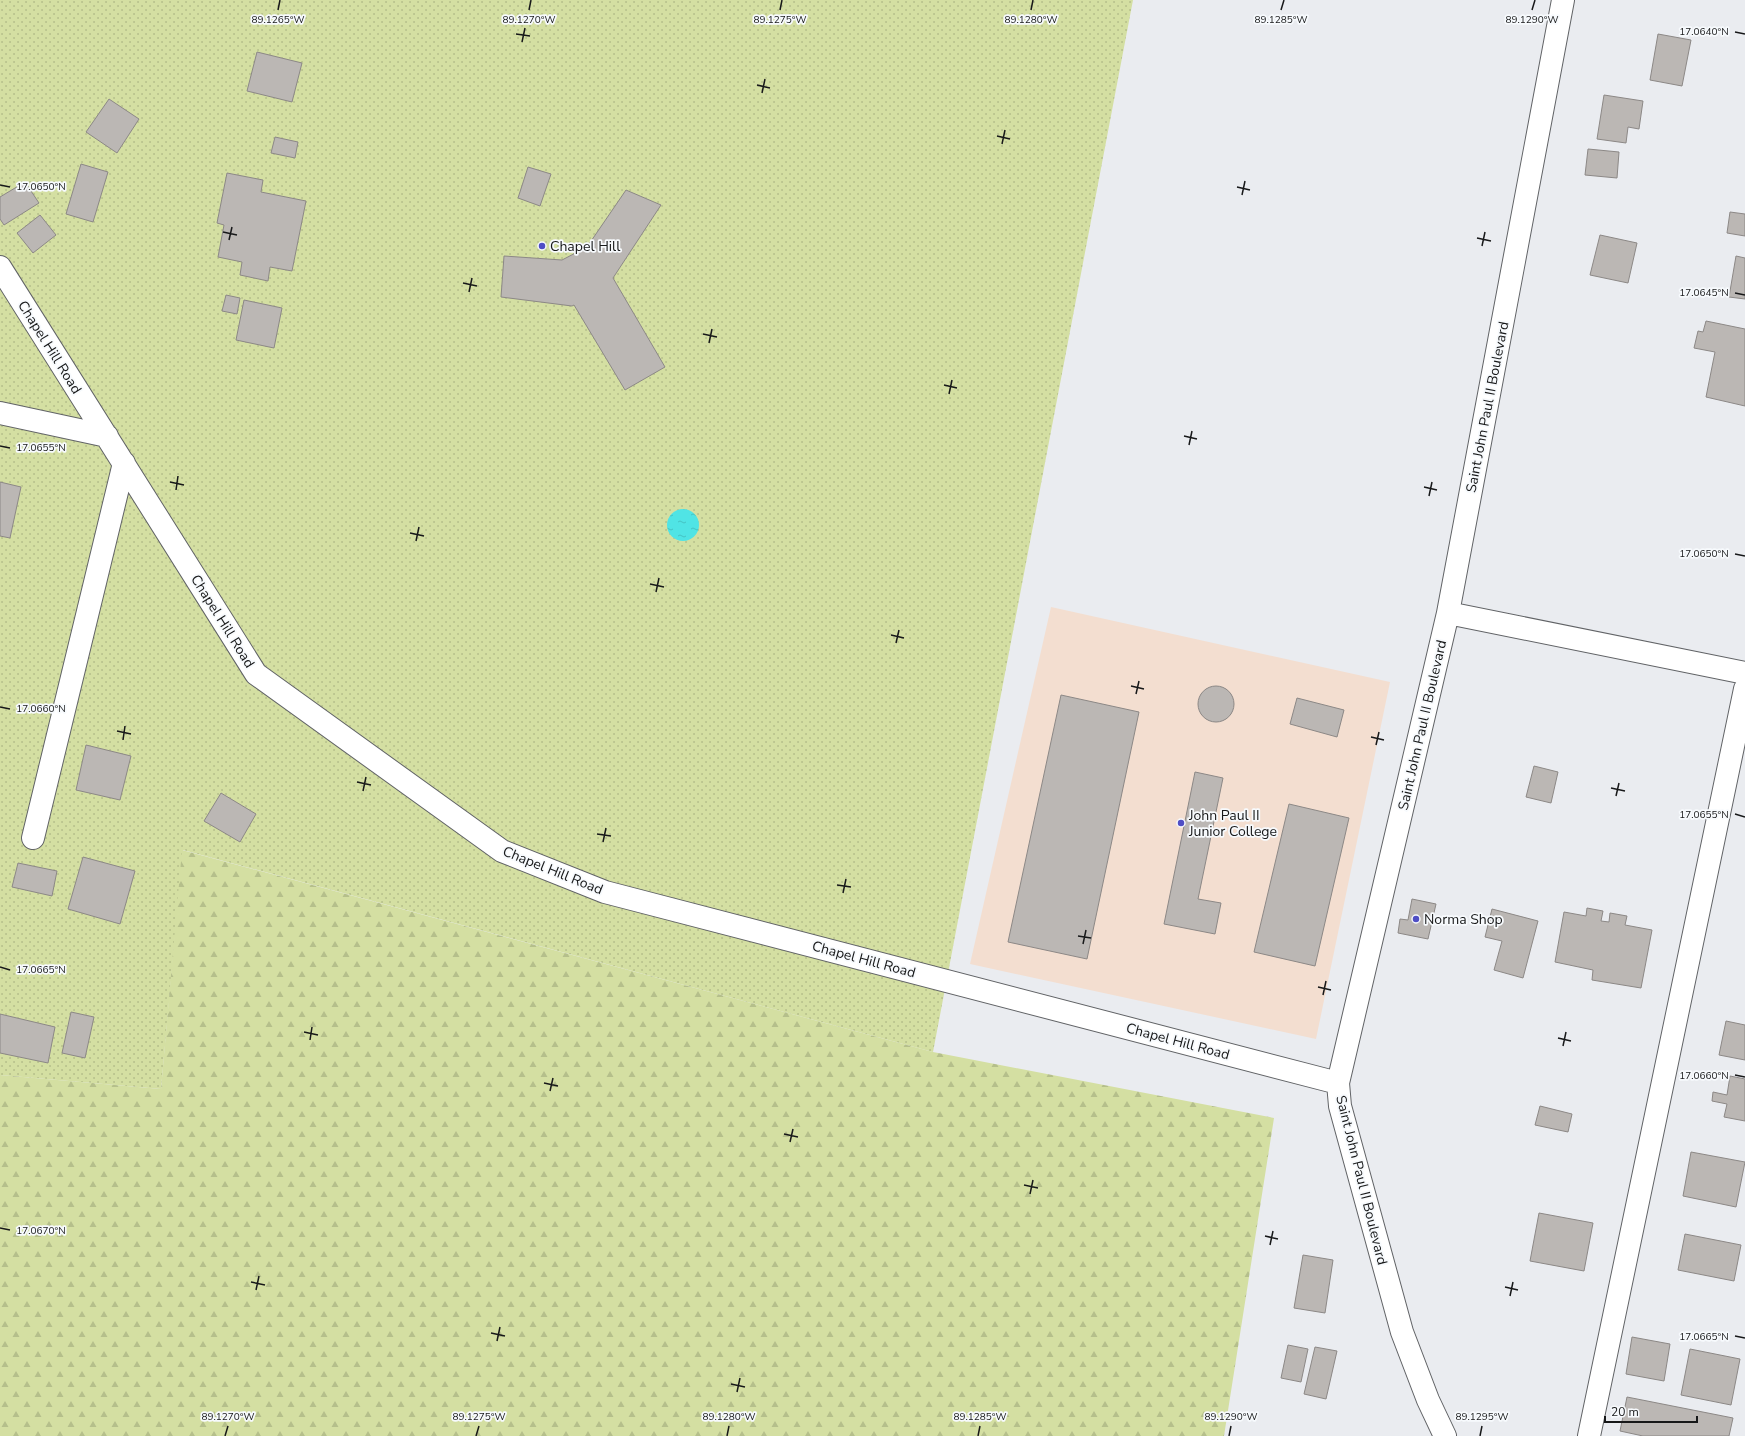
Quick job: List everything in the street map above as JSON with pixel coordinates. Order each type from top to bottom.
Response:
[{"type":"street","name":"Saint John Paul II Boulevard","points":[[1445,1436],[1428,1400],[1402,1332],[1340,1106],[1338,1083],[1448,612],[1563,0]]},
{"type":"street","name":"Chapel Hill Road","points":[[0,267],[256,674],[502,851],[605,892],[1338,1083]]},
{"type":"street","points":[[0,413],[107,436]]},
{"type":"street","points":[[33,838],[124,463]]},
{"type":"street","points":[[1448,612],[1745,673]]},
{"type":"street","points":[[1589,1436],[1745,689]]},
{"type":"shaded area","name":"John Paul II Junior College","points":[[1051,607],[1390,682],[1316,1039],[970,964]]},
{"type":"green space","points":[[0,0],[1133,0],[933,1052],[183,850],[161,1089],[0,1075]]},
{"type":"green space","points":[[182,850],[933,1052],[1274,1118],[1224,1436],[0,1436],[0,1075],[161,1089]]},
{"type":"water","points":[[680,509],[686,509],[695,513],[699,525],[695,537],[686,541],[680,541],[671,537],[667,528],[667,522],[671,513]]},
{"type":"building","points":[[1658,34],[1691,40],[1682,86],[1650,80]]},
{"type":"building","points":[[257,52],[302,63],[292,102],[247,91]]},
{"type":"building","points":[[1604,95],[1643,101],[1639,129],[1628,127],[1626,143],[1597,139]]},
{"type":"building","points":[[109,99],[139,119],[117,153],[86,132]]},
{"type":"building","points":[[275,137],[298,142],[295,158],[271,153]]},
{"type":"building","points":[[1588,149],[1619,152],[1617,178],[1585,175]]},
{"type":"building","points":[[81,164],[108,172],[93,222],[66,214]]},
{"type":"building","points":[[528,167],[551,174],[540,206],[518,198]]},
{"type":"building","points":[[227,173],[263,180],[261,192],[306,201],[292,271],[270,267],[268,281],[240,275],[242,262],[218,257],[224,225],[217,223]]},
{"type":"building","points":[[25,182],[39,203],[4,225],[0,219],[0,197]]},
{"type":"building","points":[[626,190],[661,205],[613,278],[665,367],[625,390],[574,305],[572,306],[501,297],[504,256],[562,260],[587,247]]},
{"type":"building","points":[[1730,212],[1745,214],[1745,236],[1727,233]]},
{"type":"building","points":[[40,215],[56,235],[33,253],[17,233]]},
{"type":"building","points":[[1600,235],[1637,243],[1628,283],[1590,275]]},
{"type":"building","points":[[1736,256],[1745,258],[1745,299],[1729,297]]},
{"type":"building","points":[[226,295],[240,298],[237,314],[222,311]]},
{"type":"building","points":[[244,300],[282,308],[274,348],[236,340]]},
{"type":"building","points":[[1706,321],[1745,329],[1745,406],[1706,397],[1715,352],[1694,348],[1698,331],[1703,332]]},
{"type":"building","points":[[0,482],[21,487],[10,538],[0,536]]},
{"type":"building","points":[[1216,686],[1229,691],[1234,704],[1229,717],[1216,722],[1203,717],[1198,704],[1203,691]]},
{"type":"building","points":[[1061,695],[1139,712],[1087,959],[1008,942]]},
{"type":"building","points":[[1297,698],[1344,710],[1337,737],[1290,724]]},
{"type":"building","points":[[86,745],[131,756],[120,800],[76,790]]},
{"type":"building","points":[[1534,766],[1558,772],[1551,803],[1526,797]]},
{"type":"building","points":[[1195,772],[1223,778],[1198,899],[1221,903],[1215,934],[1164,924]]},
{"type":"building","points":[[221,793],[256,814],[240,842],[204,821]]},
{"type":"building","points":[[1289,804],[1349,818],[1315,966],[1254,952]]},
{"type":"building","points":[[83,857],[135,871],[120,924],[68,909]]},
{"type":"building","points":[[18,863],[57,871],[52,896],[12,887]]},
{"type":"building","points":[[1412,899],[1436,904],[1428,939],[1398,933],[1400,919],[1408,920]]},
{"type":"building","points":[[1587,908],[1603,911],[1601,921],[1609,922],[1610,913],[1627,916],[1625,925],[1652,930],[1641,988],[1592,980],[1593,970],[1555,962],[1564,912],[1586,916]]},
{"type":"building","points":[[1492,909],[1538,921],[1523,978],[1494,970],[1502,941],[1485,937]]},
{"type":"building","points":[[71,1012],[94,1017],[85,1058],[62,1053]]},
{"type":"building","points":[[0,1014],[55,1027],[48,1063],[0,1053]]},
{"type":"building","points":[[1726,1021],[1745,1025],[1745,1060],[1719,1055]]},
{"type":"building","points":[[1730,1076],[1745,1079],[1745,1121],[1724,1117],[1727,1104],[1712,1101],[1713,1092],[1727,1095]]},
{"type":"building","points":[[1540,1106],[1572,1114],[1568,1132],[1535,1125]]},
{"type":"building","points":[[1691,1152],[1745,1162],[1736,1207],[1683,1196]]},
{"type":"building","points":[[1539,1213],[1593,1223],[1584,1271],[1530,1261]]},
{"type":"building","points":[[1685,1234],[1741,1245],[1734,1281],[1678,1270]]},
{"type":"building","points":[[1303,1255],[1333,1260],[1325,1313],[1294,1308]]},
{"type":"building","points":[[1632,1337],[1670,1344],[1664,1381],[1626,1374]]},
{"type":"building","points":[[1288,1345],[1308,1349],[1301,1382],[1281,1378]]},
{"type":"building","points":[[1315,1347],[1337,1351],[1326,1399],[1304,1394]]},
{"type":"building","points":[[1690,1349],[1740,1359],[1731,1405],[1681,1395]]},
{"type":"building","points":[[1627,1397],[1733,1418],[1729,1436],[1643,1436],[1620,1431]]},
{"type":"place","name":"Chapel Hill","points":[[542,246]]},
{"type":"place","name":"John Paul II Junior College","points":[[1181,823]]},
{"type":"place","name":"Norma Shop","points":[[1416,919]]}]
